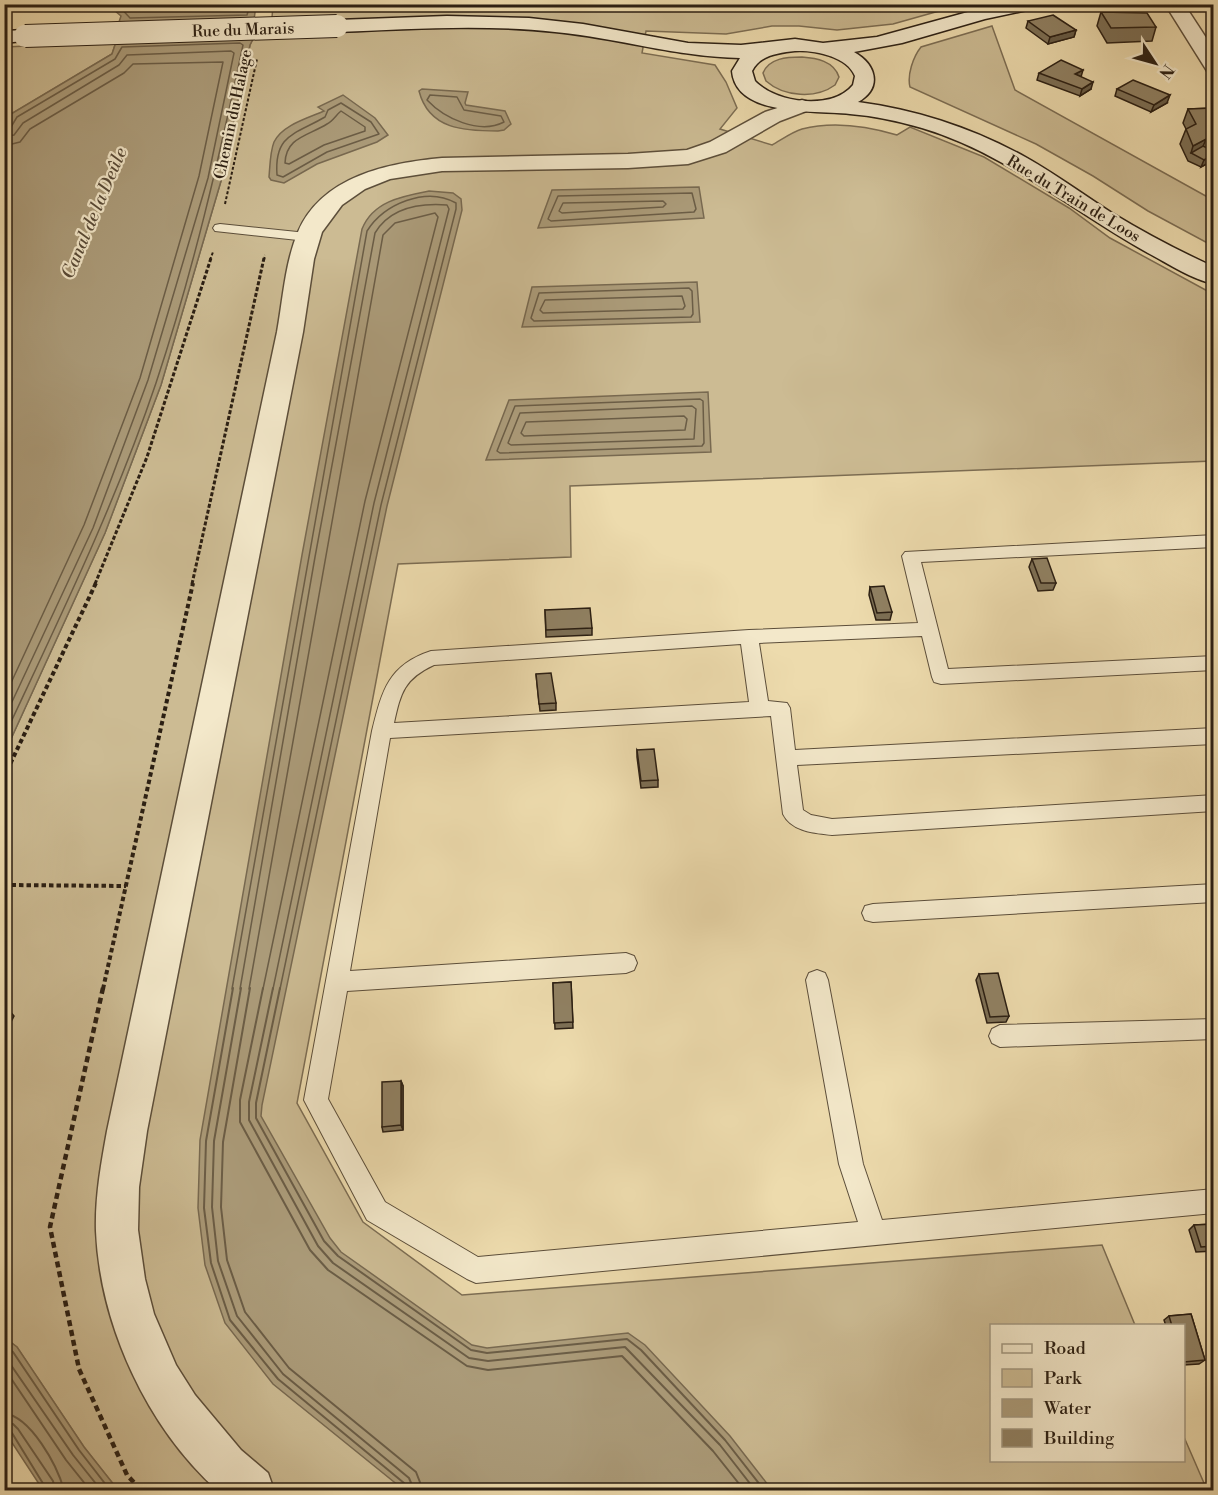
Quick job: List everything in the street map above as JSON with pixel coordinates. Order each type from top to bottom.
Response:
[{"type":"street","points":[[821,47],[855,47],[908,35],[976,9],[1030,4]]},
{"type":"street","points":[[1174,4],[1214,67]]},
{"type":"street","name":"Rue du Marais","points":[[4,37],[437,22],[546,25],[666,47],[737,53],[794,45],[821,47]]},
{"type":"street","points":[[251,1491],[234,1477],[205,1446],[183,1418],[160,1380],[132,1313],[117,1243],[117,1206],[127,1131],[290,332],[307,237],[324,209],[344,192],[379,176],[399,170],[444,164],[680,158],[712,151],[781,112],[847,99],[856,94],[864,77],[884,50],[908,35]]},
{"type":"street","points":[[666,47],[691,54],[744,80]]},
{"type":"street","name":"Rue du Train de Loos","points":[[821,47],[851,58],[864,77],[889,103],[1024,166],[1125,231],[1214,277]]},
{"type":"street","points":[[734,139],[751,100],[744,80],[744,66],[750,58],[768,50]]},
{"type":"street","name":"Rue du Train de Loos","points":[[744,80],[765,98],[810,106],[873,110],[932,125]]},
{"type":"lane","points":[[220,228],[307,237]]},
{"type":"lane","points":[[1214,541],[911,556],[941,677],[1214,663]]},
{"type":"lane","points":[[929,628],[749,637],[431,658],[411,666],[394,682],[382,731],[316,1100],[376,1211],[476,1270],[1214,1201]]},
{"type":"lane","points":[[749,637],[760,709]]},
{"type":"lane","points":[[382,731],[780,708],[793,814],[807,823],[832,827],[974,816],[1214,803]]},
{"type":"lane","points":[[787,758],[1214,736]]},
{"type":"lane","points":[[873,913],[1214,893]]},
{"type":"lane","points":[[337,981],[399,979],[626,963]]},
{"type":"lane","points":[[817,980],[851,1164],[874,1232]]},
{"type":"lane","points":[[1000,1036],[1214,1029]]},
{"type":"path","name":"Chemin du Halage","points":[[4,777],[57,668],[135,487],[181,354],[220,228],[257,58]]},
{"type":"path","points":[[4,885],[126,886]]},
{"type":"green space","points":[[273,5],[948,5],[939,11],[893,24],[837,30],[772,26],[726,34],[646,31],[642,53],[715,65],[726,82],[737,108],[720,129],[772,145],[798,130],[826,125],[874,129],[897,135],[910,127],[984,157],[1069,208],[1110,238],[1213,294],[1213,461],[570,486],[571,557],[398,564],[297,1103],[363,1222],[462,1295],[1102,1245],[1135,1324],[990,1324],[990,1462],[1185,1462],[1185,1439],[1207,1490],[118,1490],[84,1447],[17,1347],[5,1338],[5,752],[105,533],[161,385],[221,181],[250,45],[254,37],[272,18]]},
{"type":"green space","points":[[992,26],[1015,90],[1213,200],[1213,246],[1148,211],[1093,176],[1036,144],[910,87],[911,66],[921,47]]},
{"type":"green space","points":[[116,42],[112,54],[11,114],[5,129],[5,47]]},
{"type":"green space","points":[[802,57],[819,60],[833,67],[839,77],[835,85],[819,93],[800,94],[782,90],[766,81],[763,73],[774,61]]},
{"type":"water","points":[[108,5],[256,5],[254,20],[118,25],[121,16]]},
{"type":"water","name":"Canal de la Deûle","points":[[254,37],[250,45],[221,181],[161,385],[105,533],[5,752],[5,129],[11,114],[112,54],[116,42]]},
{"type":"water","points":[[422,89],[468,92],[466,105],[505,111],[511,124],[504,130],[498,131],[461,129],[450,126],[431,114],[419,91]]},
{"type":"water","points":[[343,95],[375,118],[388,135],[377,142],[317,164],[284,183],[271,180],[269,177],[271,155],[278,136],[296,123],[324,111],[318,107]]},
{"type":"water","points":[[699,187],[704,218],[538,228],[552,190]]},
{"type":"water","points":[[429,191],[453,193],[461,199],[462,210],[387,506],[261,1116],[330,1238],[341,1252],[472,1345],[487,1348],[628,1333],[645,1345],[730,1436],[772,1490],[404,1490],[273,1384],[225,1323],[205,1265],[198,1208],[200,1140],[302,555],[362,229],[373,212],[381,206],[399,198]]},
{"type":"water","points":[[697,282],[700,322],[522,327],[532,287]]},
{"type":"water","points":[[708,392],[711,452],[486,460],[509,400]]},
{"type":"water","points":[[5,1338],[17,1347],[84,1447],[118,1490],[43,1490],[5,1432]]},
{"type":"building","points":[[1101,12],[1147,13],[1156,27],[1111,28]]},
{"type":"building","points":[[1053,15],[1076,30],[1050,37],[1028,21]]},
{"type":"building","points":[[1061,60],[1083,70],[1075,74],[1093,82],[1082,89],[1039,73]]},
{"type":"building","points":[[1133,80],[1170,95],[1154,105],[1117,89]]},
{"type":"building","points":[[1213,108],[1214,141],[1206,139],[1193,146],[1186,129],[1196,124],[1188,109]]},
{"type":"building","points":[[1203,146],[1209,149],[1214,147],[1214,154],[1204,160],[1191,153]]},
{"type":"building","points":[[1047,558],[1056,583],[1041,583],[1032,559]]},
{"type":"building","points":[[884,586],[892,612],[877,613],[870,587]]},
{"type":"building","points":[[590,608],[592,628],[546,630],[545,610]]},
{"type":"building","points":[[551,673],[556,703],[539,704],[536,674]]},
{"type":"building","points":[[654,749],[658,780],[641,781],[637,750]]},
{"type":"building","points":[[998,973],[1009,1016],[990,1017],[979,974]]},
{"type":"building","points":[[571,982],[573,1022],[554,1023],[553,983]]},
{"type":"building","points":[[4,1009],[9,1010],[4,1020]]},
{"type":"building","points":[[401,1081],[401,1125],[382,1127],[382,1082]]},
{"type":"building","points":[[1214,1224],[1214,1246],[1201,1247],[1194,1225]]},
{"type":"building","points":[[1191,1314],[1205,1360],[1185,1362],[1185,1324],[1171,1324],[1169,1316]]}]
